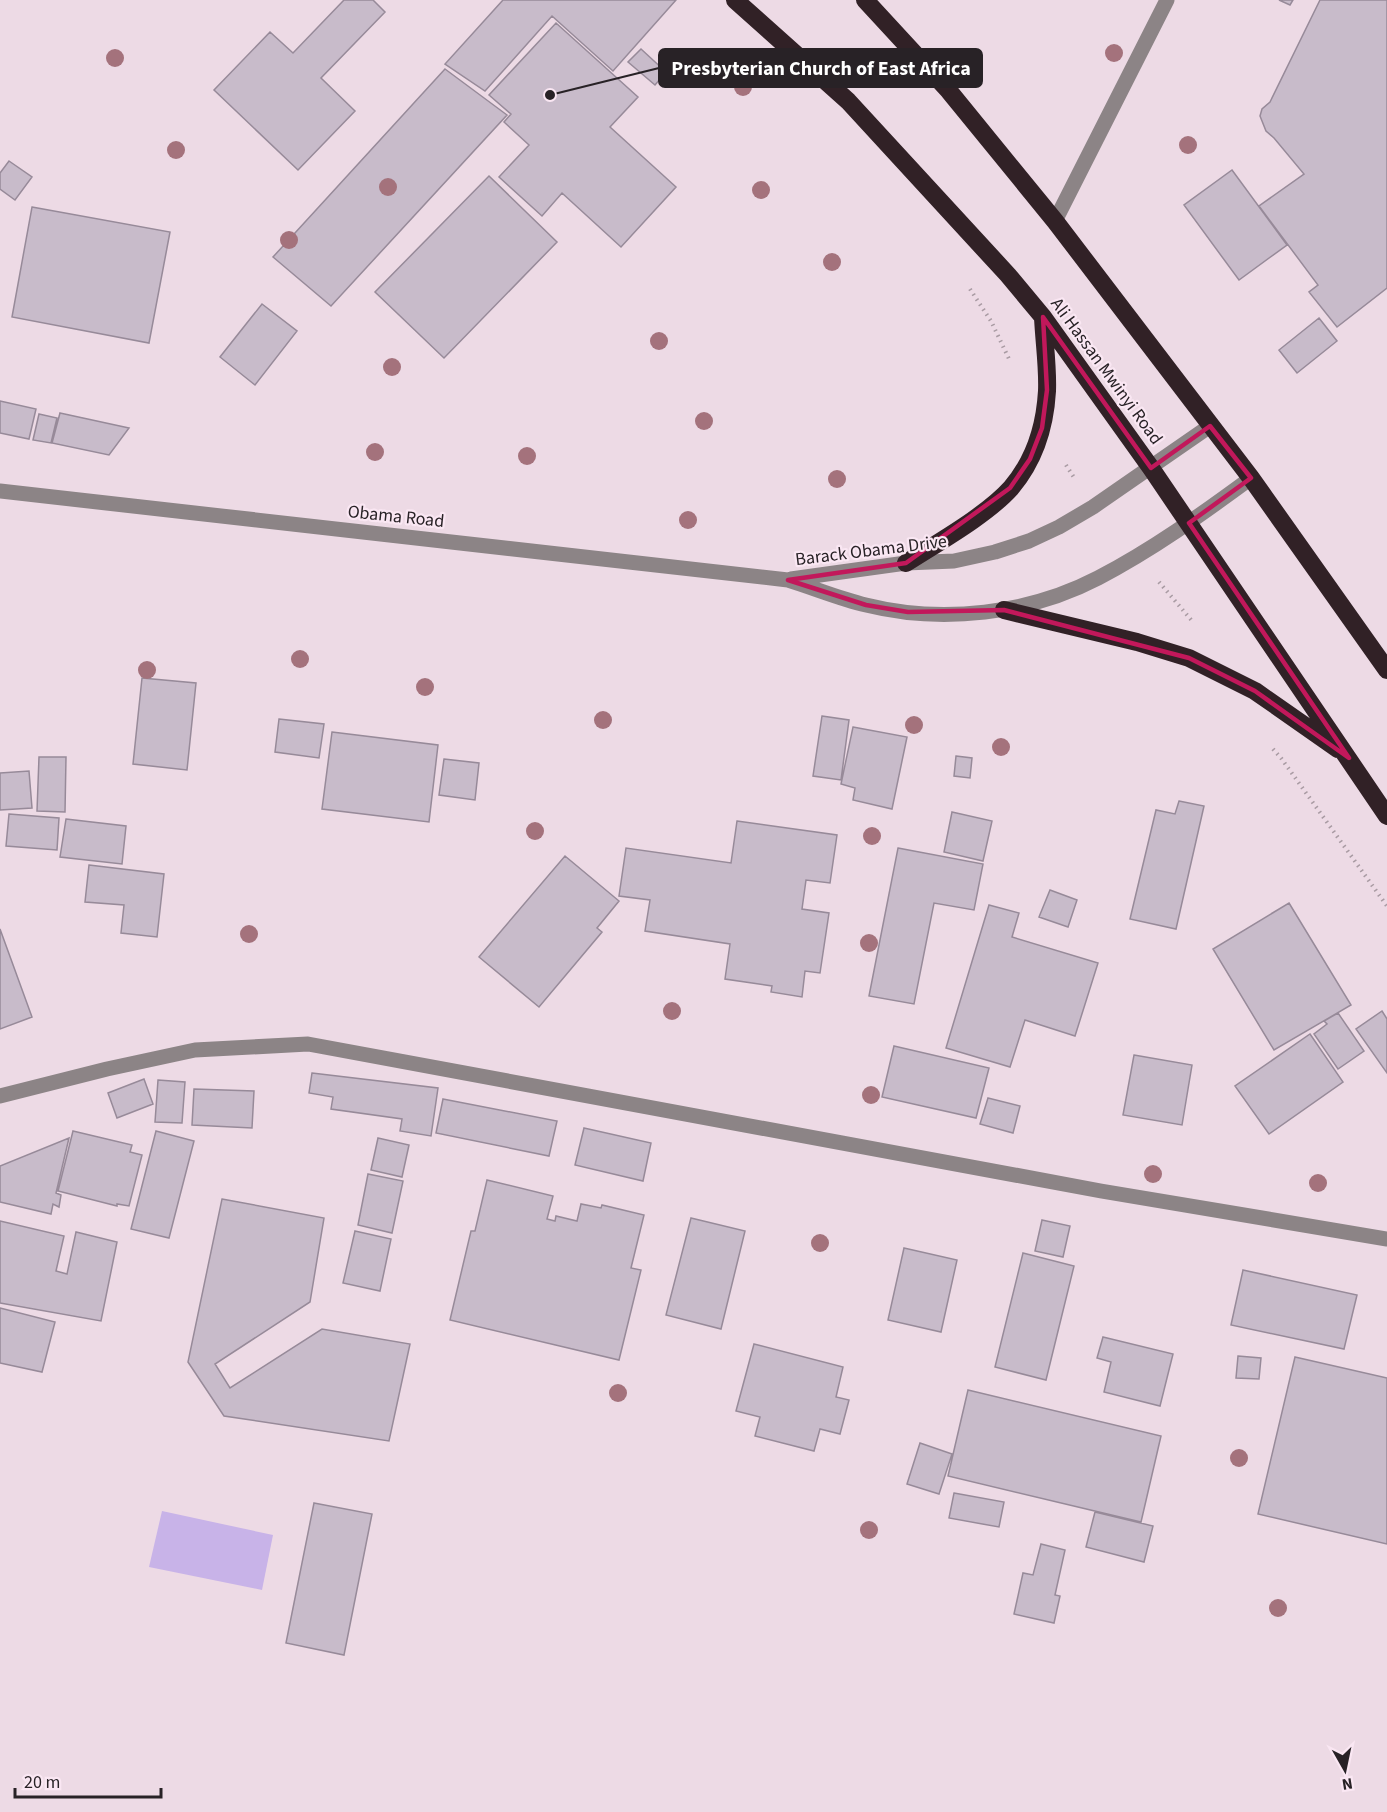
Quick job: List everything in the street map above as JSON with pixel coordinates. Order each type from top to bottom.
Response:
[{"type":"highway","name":"Ali Hassan Mwinyi Road","points":[[735,0],[849,101],[1008,275],[1043,317],[1189,523],[1387,816]]},
{"type":"highway","points":[[865,0],[949,91],[1055,221],[1251,478],[1387,670]]},
{"type":"highway","points":[[906,563],[980,514],[1010,488],[1030,459],[1042,428],[1047,390],[1043,317]]},
{"type":"highway","points":[[1004,609],[1137,642],[1190,658],[1255,691],[1349,758]]},
{"type":"street","points":[[1055,221],[1167,0]]},
{"type":"street","name":"Barack Obama Drive","points":[[788,580],[906,563],[954,561],[995,552],[1029,541],[1085,512],[1210,426]]},
{"type":"street","name":"Barack Obama Drive","points":[[788,580],[866,605],[908,612],[959,614],[1004,609],[1061,594],[1097,578],[1189,523],[1251,478]]},
{"type":"street","name":"Obama Road","points":[[0,491],[788,580]]},
{"type":"street","points":[[0,1096],[107,1068],[195,1050],[308,1044],[1078,1186],[1387,1239]]},
{"type":"path","points":[[967,284],[991,321],[1011,364]]},
{"type":"path","points":[[1266,742],[1281,758],[1387,906]]},
{"type":"highlighted area","points":[[1043,317],[1151,468],[1210,426],[1251,478],[1189,523],[1349,758],[1255,691],[1189,658],[1004,610],[908,612],[866,605],[788,580],[906,563],[1010,488],[1030,459],[1042,428],[1047,390]]},
{"type":"shaded area","points":[[162,1511],[273,1535],[262,1590],[149,1567]]},
{"type":"building","points":[[344,0],[373,0],[385,12],[321,78],[355,111],[298,170],[214,90],[270,32],[293,53]]},
{"type":"building","points":[[503,0],[676,0],[613,71],[552,16],[485,91],[445,64]]},
{"type":"building","points":[[1279,0],[1293,0],[1290,5]]},
{"type":"building","points":[[1320,0],[1387,0],[1387,288],[1337,327],[1309,292],[1318,285],[1259,206],[1304,174],[1266,131],[1260,116],[1262,109],[1270,102]]},
{"type":"building","points":[[556,23],[638,97],[610,127],[676,187],[621,247],[562,193],[542,216],[499,177],[529,145],[504,122],[511,114],[489,95]]},
{"type":"building","points":[[641,49],[666,72],[655,85],[628,62]]},
{"type":"building","points":[[445,69],[507,115],[331,306],[273,257]]},
{"type":"building","points":[[9,161],[32,177],[15,200],[0,189],[0,173]]},
{"type":"building","points":[[1232,170],[1287,245],[1239,280],[1184,205]]},
{"type":"building","points":[[489,176],[557,242],[444,358],[375,292]]},
{"type":"building","points":[[32,207],[170,232],[149,343],[12,317]]},
{"type":"building","points":[[262,304],[297,331],[255,385],[220,357]]},
{"type":"building","points":[[1319,318],[1337,341],[1297,373],[1279,350]]},
{"type":"building","points":[[0,401],[36,409],[29,439],[0,433]]},
{"type":"building","points":[[60,413],[129,428],[109,455],[52,443]]},
{"type":"building","points":[[39,414],[57,418],[51,443],[33,440]]},
{"type":"building","points":[[142,678],[196,683],[187,770],[133,764]]},
{"type":"building","points":[[822,716],[849,720],[841,780],[813,776]]},
{"type":"building","points":[[279,719],[324,724],[319,758],[275,752]]},
{"type":"building","points":[[853,727],[907,737],[892,809],[853,800],[855,788],[841,784]]},
{"type":"building","points":[[332,732],[438,745],[429,822],[322,809]]},
{"type":"building","points":[[956,756],[972,758],[970,778],[954,776]]},
{"type":"building","points":[[39,757],[66,757],[65,812],[37,811]]},
{"type":"building","points":[[444,759],[479,763],[475,800],[439,795]]},
{"type":"building","points":[[29,771],[32,808],[0,810],[0,773]]},
{"type":"building","points":[[1179,801],[1204,806],[1176,929],[1130,919],[1156,810],[1175,814]]},
{"type":"building","points":[[952,812],[992,821],[983,861],[944,852]]},
{"type":"building","points":[[9,814],[59,818],[57,850],[6,846]]},
{"type":"building","points":[[66,819],[126,826],[122,864],[60,857]]},
{"type":"building","points":[[737,821],[837,835],[830,883],[806,880],[802,909],[829,913],[820,973],[805,971],[802,997],[771,992],[772,986],[725,979],[730,944],[645,931],[650,900],[619,896],[626,848],[731,863]]},
{"type":"building","points":[[898,848],[983,864],[974,910],[934,903],[914,1004],[869,996]]},
{"type":"building","points":[[565,856],[619,901],[597,928],[602,932],[539,1007],[479,957]]},
{"type":"building","points":[[89,865],[164,874],[157,937],[121,933],[124,905],[85,902]]},
{"type":"building","points":[[1050,890],[1077,900],[1068,927],[1039,917]]},
{"type":"building","points":[[1289,903],[1351,1005],[1274,1050],[1213,949]]},
{"type":"building","points":[[989,905],[1019,913],[1012,937],[1098,963],[1075,1036],[1025,1020],[1010,1067],[946,1048]]},
{"type":"building","points":[[0,929],[32,1017],[0,1029]]},
{"type":"building","points":[[1382,1011],[1387,1019],[1387,1073],[1356,1029]]},
{"type":"building","points":[[1338,1013],[1364,1051],[1338,1069],[1314,1034],[1327,1024],[1324,1021]]},
{"type":"building","points":[[1310,1034],[1343,1082],[1269,1134],[1235,1086]]},
{"type":"building","points":[[894,1046],[989,1068],[976,1118],[882,1097]]},
{"type":"building","points":[[1134,1055],[1192,1065],[1182,1125],[1123,1115]]},
{"type":"building","points":[[312,1073],[438,1088],[431,1136],[400,1131],[402,1119],[331,1109],[333,1097],[309,1093]]},
{"type":"building","points":[[144,1079],[153,1104],[117,1118],[108,1093]]},
{"type":"building","points":[[158,1080],[185,1082],[182,1123],[155,1122]]},
{"type":"building","points":[[194,1089],[254,1091],[252,1128],[192,1125]]},
{"type":"building","points":[[988,1098],[1020,1106],[1013,1133],[980,1124]]},
{"type":"building","points":[[443,1099],[557,1121],[549,1156],[436,1133]]},
{"type":"building","points":[[584,1128],[651,1143],[643,1181],[575,1165]]},
{"type":"building","points":[[73,1131],[132,1145],[130,1152],[142,1155],[129,1206],[117,1204],[117,1206],[58,1191]]},
{"type":"building","points":[[156,1131],[194,1141],[169,1238],[131,1229]]},
{"type":"building","points":[[69,1138],[56,1193],[61,1195],[59,1207],[53,1204],[51,1214],[0,1202],[0,1166]]},
{"type":"building","points":[[378,1138],[409,1145],[402,1177],[371,1170]]},
{"type":"building","points":[[368,1174],[403,1181],[392,1233],[358,1225]]},
{"type":"building","points":[[487,1180],[553,1196],[547,1219],[555,1221],[556,1216],[577,1221],[581,1204],[601,1208],[602,1205],[644,1215],[631,1268],[641,1270],[619,1360],[450,1320],[471,1231],[475,1231]]},
{"type":"building","points":[[222,1199],[324,1218],[310,1302],[215,1364],[230,1388],[322,1329],[410,1344],[389,1441],[224,1416],[188,1362]]},
{"type":"building","points":[[691,1218],[745,1231],[721,1329],[666,1315]]},
{"type":"building","points":[[1042,1220],[1070,1226],[1063,1257],[1035,1251]]},
{"type":"building","points":[[0,1221],[64,1236],[56,1271],[67,1274],[76,1232],[117,1242],[101,1321],[0,1303]]},
{"type":"building","points":[[355,1231],[391,1239],[380,1291],[343,1283]]},
{"type":"building","points":[[904,1248],[957,1260],[941,1332],[888,1320]]},
{"type":"building","points":[[1023,1253],[1074,1266],[1046,1380],[995,1367]]},
{"type":"building","points":[[1243,1270],[1357,1295],[1344,1349],[1231,1325]]},
{"type":"building","points":[[0,1308],[55,1322],[42,1372],[0,1363]]},
{"type":"building","points":[[1103,1337],[1173,1354],[1160,1406],[1104,1392],[1111,1362],[1097,1358]]},
{"type":"building","points":[[754,1344],[843,1367],[836,1397],[849,1400],[840,1434],[820,1429],[814,1451],[755,1436],[760,1417],[736,1411]]},
{"type":"building","points":[[1238,1356],[1261,1358],[1259,1379],[1236,1378]]},
{"type":"building","points":[[1295,1357],[1387,1378],[1387,1544],[1258,1514]]},
{"type":"building","points":[[968,1390],[1161,1436],[1141,1522],[948,1476]]},
{"type":"building","points":[[920,1443],[952,1454],[939,1494],[907,1484]]},
{"type":"building","points":[[954,1493],[1004,1502],[999,1527],[949,1518]]},
{"type":"building","points":[[314,1503],[372,1514],[344,1655],[286,1643]]},
{"type":"building","points":[[1095,1512],[1153,1526],[1144,1562],[1086,1547]]},
{"type":"building","points":[[1041,1544],[1065,1550],[1055,1595],[1060,1596],[1054,1623],[1014,1614],[1023,1573],[1033,1575]]},
{"type":"place","name":"Presbyterian Church of East Africa","points":[[550,95]]}]
